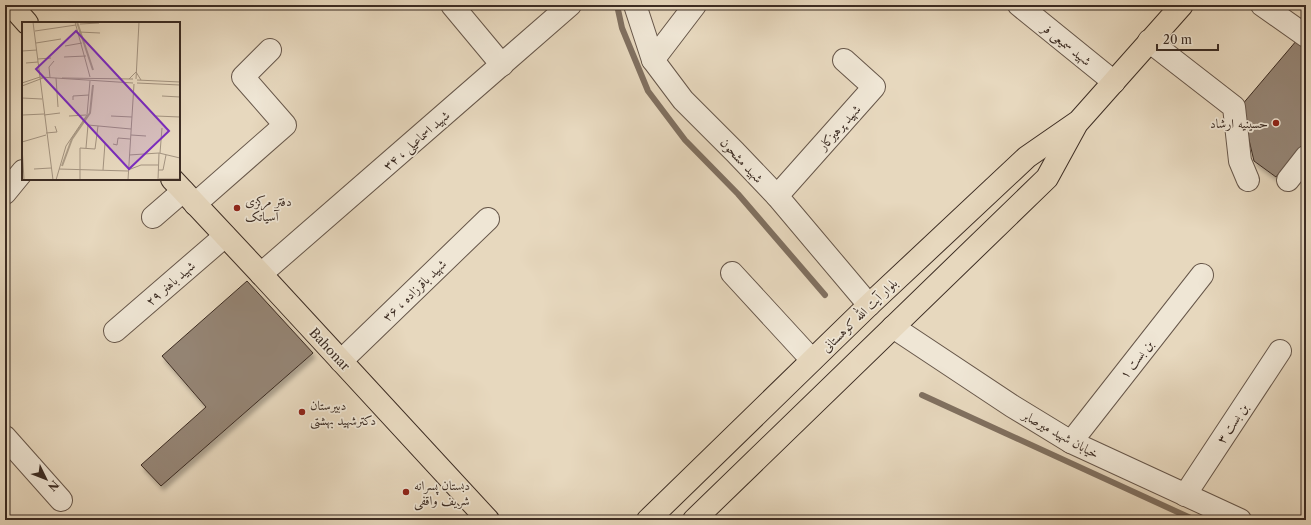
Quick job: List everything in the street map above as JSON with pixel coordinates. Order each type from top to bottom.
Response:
[{"type":"main road","points":[[10,5],[26,22]]},
{"type":"main road","name":"بلوار آیت الله کوهستانی","points":[[694,520],[1047,178],[1079,121],[1182,5]]},
{"type":"main road","name":"بلوار آیت الله کوهستانی","points":[[648,520],[869,305],[1027,157],[1079,121]]},
{"type":"main road","points":[[1027,157],[1039,157],[1044,160],[1047,178]]},
{"type":"main road","name":"Bahonar","points":[[183,191],[488,520]]},
{"type":"street","points":[[452,5],[502,65]]},
{"type":"street","name":"شهید اسماعیلی ، ۳۴","points":[[261,274],[570,5]]},
{"type":"street","name":"شهید مشحون","points":[[635,5],[652,60],[683,100],[777,196],[869,305]]},
{"type":"street","points":[[652,60],[695,5]]},
{"type":"street","name":"شهید سمیعی فر","points":[[1019,5],[1114,82]]},
{"type":"street","points":[[1262,5],[1306,36]]},
{"type":"street","points":[[1149,41],[1234,107],[1240,161],[1248,180]]},
{"type":"street","points":[[153,217],[183,191],[285,125],[243,76],[270,50]]},
{"type":"street","name":"شهید پرهیزکار","points":[[777,196],[874,87],[844,60]]},
{"type":"street","points":[[1288,180],[1306,157]]},
{"type":"street","points":[[5,193],[22,172]]},
{"type":"street","name":"شهید باقرزاده ، ۳۶","points":[[341,361],[488,219]]},
{"type":"street","name":"شهید باهنر ۲۹","points":[[115,331],[225,236]]},
{"type":"street","points":[[732,273],[812,360]]},
{"type":"street","name":"بن بست ۱","points":[[1071,442],[1202,275]]},
{"type":"street","name":"خیابان شهید میرصابر","points":[[893,327],[1012,406],[1071,442],[1185,494],[1228,518]]},
{"type":"street","name":"بن بست ۳","points":[[1185,494],[1280,351]]},
{"type":"street","points":[[5,437],[61,500]]},
{"type":"building","name":"حسینیه ارشاد","points":[[1297,40],[1306,47],[1306,140],[1276,177],[1254,161],[1241,106]]},
{"type":"building","points":[[247,281],[313,353],[161,486],[141,465],[206,407],[162,356]]},
{"type":"waterway","points":[[617,5],[622,28],[648,91],[685,140],[738,194],[825,295]]},
{"type":"waterway","points":[[922,395],[1195,520]]},
{"type":"place","name":"حسینیه ارشاد","points":[[1276,123]]},
{"type":"place","name":"دفتر مرکزی آسیاتک","points":[[237,208]]},
{"type":"place","name":"دبیرستان دکترشهید بهشتی","points":[[302,412]]},
{"type":"place","name":"دبستان پسرانه شریف واقفی","points":[[406,492]]}]
